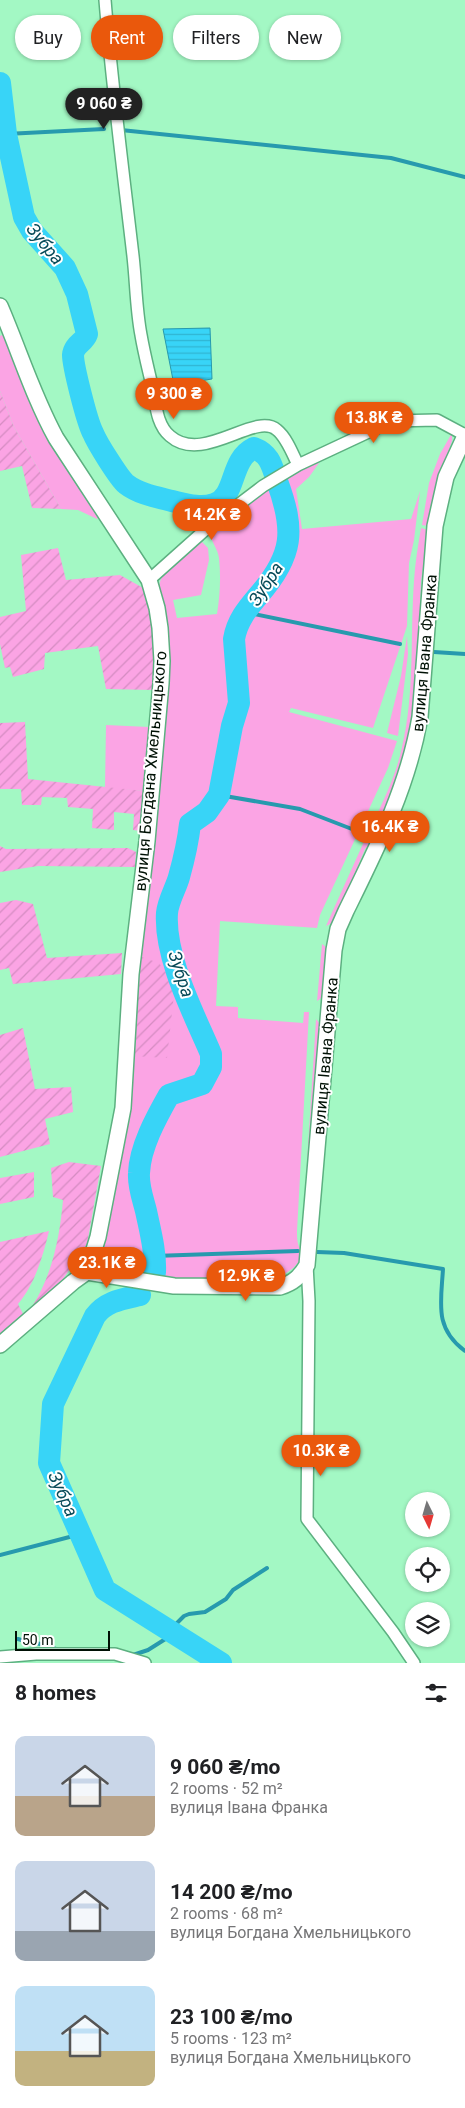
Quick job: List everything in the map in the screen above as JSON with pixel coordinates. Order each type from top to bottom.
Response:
[{"type":"main road","name":"вулиця Богдана Хмельницького","points":[[0,306],[44,417],[148,580],[157,608],[160,628],[161,683],[131,974],[123,1108],[98,1238],[87,1272]]},
{"type":"main road","name":"вулиця Івана Франка","points":[[307,1265],[328,1012],[337,936],[346,911],[400,796],[410,764],[420,717],[436,526],[446,477],[465,436]]},
{"type":"main road","points":[[0,1345],[87,1272],[184,1286],[280,1287],[291,1284],[302,1275],[307,1265]]},
{"type":"street","points":[[105,0],[140,335],[158,414],[164,430],[171,437],[182,443],[196,444],[215,441],[254,427],[275,428],[281,433],[298,466]]},
{"type":"street","points":[[148,580],[205,530],[263,486],[286,472],[392,421],[437,420],[465,436]]},
{"type":"street","name":"вулиця Івана Франка","points":[[307,1265],[309,1301],[307,1519],[393,1632],[414,1663]]},
{"type":"street","points":[[0,1657],[36,1654],[115,1654],[145,1663]]},
{"type":"shaded area","points":[[2,335],[6,338],[101,515],[97,519],[78,510],[61,509],[14,427],[0,391],[0,336]]},
{"type":"shaded area","points":[[0,391],[14,427],[61,509],[32,508],[22,466],[0,471]]},
{"type":"shaded area","points":[[452,433],[452,441],[436,485],[428,526],[422,525],[429,483],[440,454]]},
{"type":"shaded area","points":[[313,461],[319,463],[309,477],[296,489],[302,529],[411,519],[420,491],[409,563],[407,626],[373,728],[291,708],[289,712],[397,741],[388,768],[320,915],[317,928],[220,921],[216,1006],[238,1007],[238,1018],[303,1023],[304,1012],[309,1012],[297,1231],[301,1257],[291,1270],[272,1278],[188,1280],[145,1276],[125,1271],[109,1263],[104,1248],[130,1107],[139,956],[167,685],[170,675],[159,600],[159,587],[162,577],[169,568],[198,541],[202,542],[208,548],[209,560],[201,595],[173,600],[177,618],[217,614],[220,565],[218,554],[211,538],[211,531],[281,479]]},
{"type":"shaded area","points":[[421,528],[428,530],[421,581],[413,723],[408,750],[382,820],[377,827],[377,835],[369,832],[396,769],[406,727],[409,706],[414,574]]},
{"type":"shaded area","points":[[58,548],[66,580],[120,575],[145,589],[151,603],[156,665],[153,690],[106,689],[98,646],[45,653],[44,669],[13,677],[10,667],[5,668],[0,644],[0,617],[26,611],[21,555]]},
{"type":"shaded area","points":[[407,636],[408,654],[398,736],[387,733],[401,676]]},
{"type":"shaded area","points":[[25,722],[28,779],[145,791],[141,831],[133,830],[134,814],[114,812],[114,830],[92,828],[93,809],[68,807],[67,798],[42,797],[41,805],[22,805],[21,789],[0,789],[0,723]]},
{"type":"shaded area","points":[[106,725],[149,727],[145,791],[105,788]]},
{"type":"shaded area","points":[[367,835],[374,839],[365,849],[334,922],[326,926]]},
{"type":"shaded area","points":[[0,846],[6,849],[128,848],[136,852],[135,867],[38,866],[0,872]]},
{"type":"shaded area","points":[[16,900],[33,904],[47,958],[122,953],[121,974],[13,984],[9,968],[0,970],[0,903]]},
{"type":"shaded area","points":[[322,944],[327,948],[323,997],[317,1001]]},
{"type":"shaded area","points":[[139,956],[159,963],[175,985],[167,1058],[133,1056]]},
{"type":"shaded area","points":[[316,1019],[320,1024],[309,1179],[306,1179]]},
{"type":"shaded area","points":[[23,1028],[35,1089],[71,1087],[73,1112],[45,1119],[50,1144],[0,1157],[0,1035]]},
{"type":"shaded area","points":[[69,1162],[101,1166],[87,1244],[61,1282],[31,1308],[50,1270],[60,1228],[63,1200],[53,1197],[51,1168]]},
{"type":"shaded area","points":[[34,1172],[34,1197],[0,1204],[0,1178]]},
{"type":"shaded area","points":[[49,1231],[34,1279],[18,1304],[23,1314],[0,1334],[0,1242]]},
{"type":"water","points":[[210,328],[212,379],[174,385],[163,329]]},
{"type":"waterway","name":"Зубра","points":[[0,83],[6,134],[24,217],[32,231],[65,268],[77,294],[87,334],[74,351],[75,370],[90,427],[114,468],[126,484],[142,493],[188,505],[209,505],[221,500],[226,494],[240,461],[254,448],[264,454],[270,461],[287,514],[288,542],[285,555],[279,568],[243,616],[235,633],[239,703],[232,726],[219,795],[207,812],[190,824],[181,870],[167,913],[167,930],[175,966],[211,1054],[211,1067],[202,1084],[169,1095],[154,1123],[142,1153],[139,1183],[155,1257],[155,1272]]},
{"type":"waterway","points":[[6,134],[104,129]]},
{"type":"waterway","points":[[121,130],[391,158],[465,177]]},
{"type":"waterway","points":[[244,612],[400,644]]},
{"type":"waterway","points":[[434,652],[465,654]]},
{"type":"waterway","points":[[219,795],[300,809],[357,831]]},
{"type":"waterway","points":[[154,1256],[298,1251]]},
{"type":"waterway","points":[[317,1252],[344,1253],[443,1269],[441,1304],[444,1324],[448,1333],[465,1351]]},
{"type":"waterway","name":"Зубра","points":[[140,1295],[121,1299],[110,1304],[95,1316],[53,1404],[49,1463],[105,1590],[221,1663]]},
{"type":"waterway","points":[[0,1555],[81,1534]]},
{"type":"waterway","points":[[133,1655],[148,1650],[167,1638],[175,1625],[184,1616],[205,1612],[226,1599],[233,1590],[267,1568]]},
{"type":"waterway","points":[[18,1639],[47,1645],[61,1652]]}]
